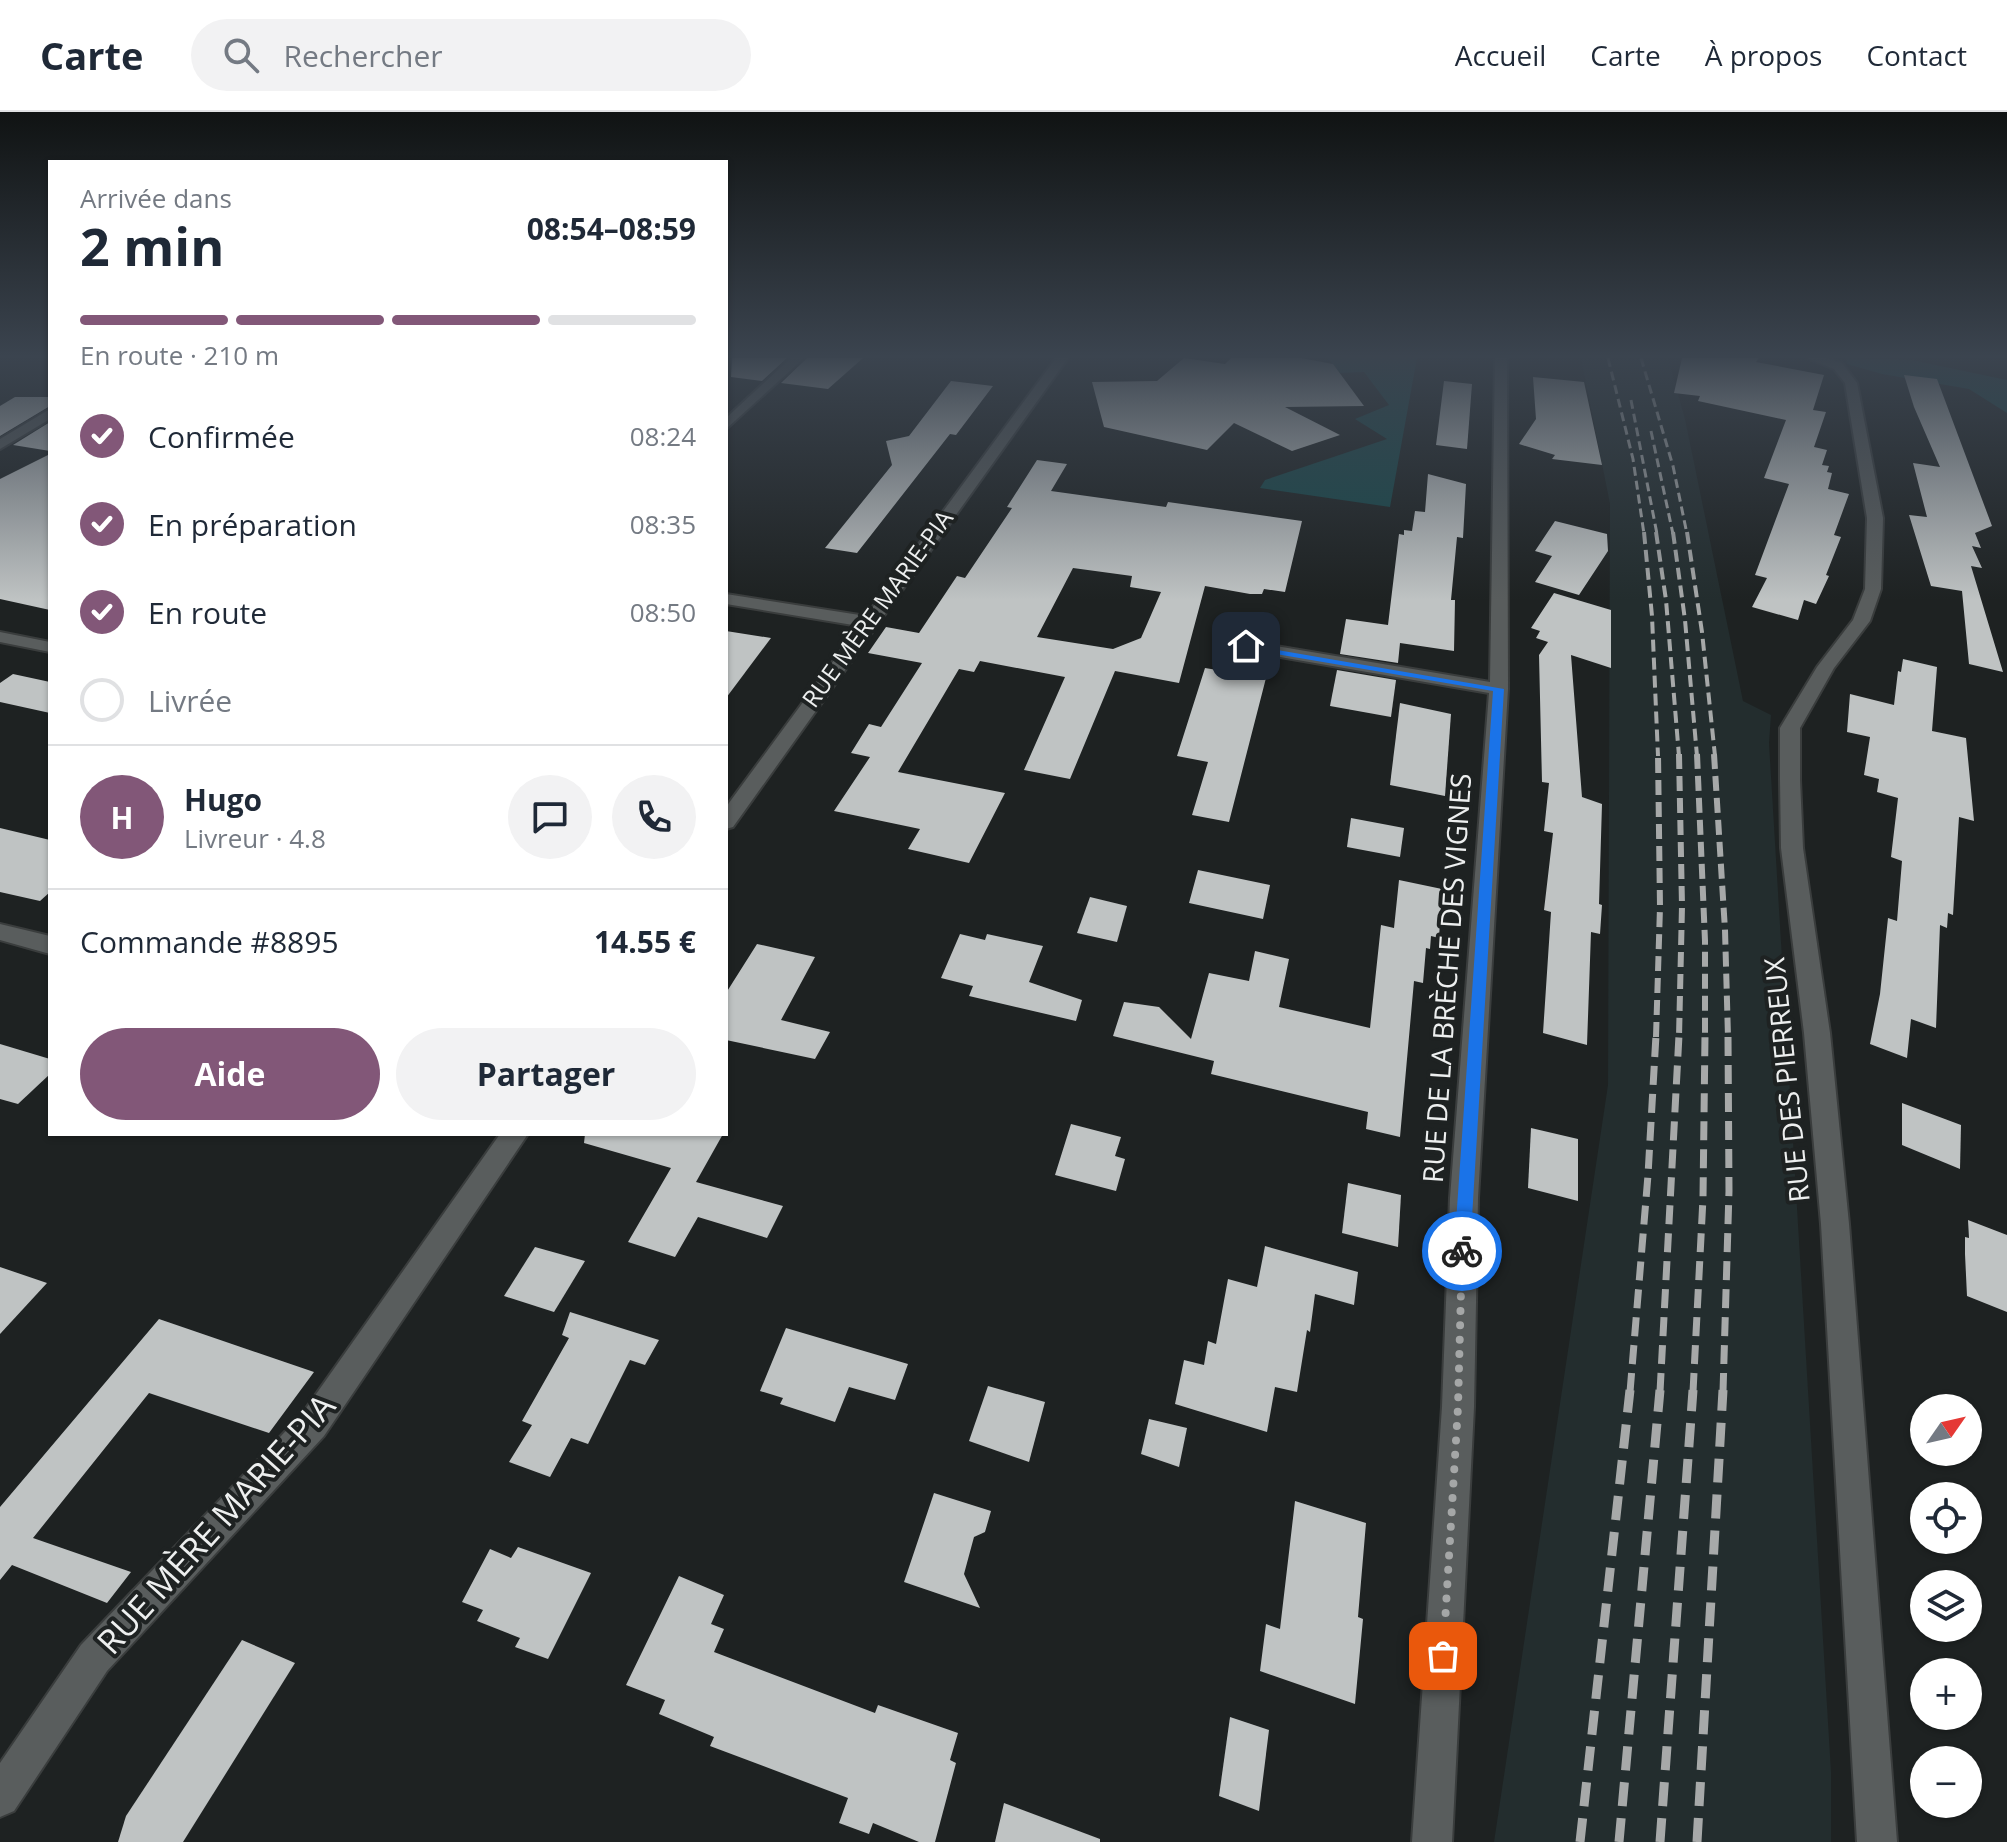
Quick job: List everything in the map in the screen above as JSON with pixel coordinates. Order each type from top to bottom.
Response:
[{"type":"street","name":"RUE MÈRE MARIE-PIA","points":[[728,817],[743,782],[869,622],[1003,439]]},
{"type":"street","name":"RUE DE LA BRÈCHE DES VIGNES","points":[[1432,1842],[1458,1407],[1464,1198],[1499,689],[1501,439]]},
{"type":"street","name":"RUE DES PIERREUX","points":[[1861,439],[1875,518],[1873,589],[1861,621],[1826,667],[1790,728],[1790,780],[1792,848],[1817,1033],[1835,1224],[1877,1842]]},
{"type":"street","points":[[728,599],[869,622]]},
{"type":"street","points":[[0,637],[48,647]]},
{"type":"street","points":[[1246,646],[1499,689]]},
{"type":"street","points":[[0,932],[48,944]]},
{"type":"street","name":"RUE MÈRE MARIE-PIA","points":[[0,1797],[94,1658],[313,1425],[514,1136]]},
{"type":"shaded area","points":[[1387,439],[1402,439],[1390,507],[1260,488],[1265,480]]},
{"type":"shaded area","points":[[1597,439],[1689,439],[1743,701],[1771,715],[1769,743],[1831,1772],[1831,1842],[1494,1842],[1608,1085],[1610,504]]},
{"type":"building","points":[[23,439],[48,439],[48,451],[13,445]]},
{"type":"building","points":[[946,439],[857,553],[825,548],[892,465],[886,441]]},
{"type":"building","points":[[1157,439],[1218,439],[1207,450]]},
{"type":"building","points":[[1267,439],[1329,439],[1292,451]]},
{"type":"building","points":[[1437,439],[1468,439],[1467,449],[1436,445]]},
{"type":"building","points":[[1523,439],[1596,439],[1602,465],[1552,459],[1555,455],[1519,444]]},
{"type":"building","points":[[1779,439],[1817,439],[1814,447],[1827,450],[1822,465],[1829,466],[1827,472],[1832,473],[1828,489],[1849,494],[1834,535],[1841,537],[1826,575],[1829,576],[1816,604],[1804,600],[1798,620],[1752,607],[1767,578],[1755,575],[1789,484],[1764,478]]},
{"type":"building","points":[[1928,439],[1959,439],[1992,526],[1975,533],[1981,548],[1972,546],[1982,568],[1971,566],[2003,672],[1969,664],[1962,591],[1931,586],[1909,515],[1927,517],[1913,463],[1940,467]]},
{"type":"building","points":[[48,455],[48,610],[0,599],[0,479]]},
{"type":"building","points":[[1037,460],[1067,464],[1051,491],[1166,507],[1168,502],[1302,521],[1285,592],[1264,589],[1262,594],[1250,594],[1205,586],[1179,683],[1115,671],[1070,779],[1024,770],[1065,677],[980,661],[974,672],[959,669],[898,772],[1005,793],[969,863],[908,849],[920,829],[834,811],[870,757],[851,753],[869,724],[881,727],[922,663],[868,653],[886,627],[919,633],[957,576],[965,578],[1012,508],[1007,507]],"holes":[[[1073,568],[1132,576],[1130,587],[1161,592],[1141,638],[1113,649],[1037,637]]]},
{"type":"building","points":[[1428,474],[1466,484],[1463,538],[1457,537],[1451,600],[1455,600],[1454,651],[1400,643],[1398,663],[1340,654],[1346,619],[1388,625],[1399,534],[1404,535],[1404,530],[1412,531],[1415,511],[1425,512]]},
{"type":"building","points":[[1555,521],[1607,534],[1608,551],[1579,595],[1535,582],[1552,556],[1535,551]]},
{"type":"building","points":[[1554,593],[1611,610],[1611,668],[1571,655],[1582,797],[1602,804],[1599,904],[1602,905],[1600,934],[1591,932],[1587,1045],[1543,1033],[1551,912],[1544,910],[1553,833],[1544,831],[1549,783],[1542,782],[1539,655],[1548,642],[1536,638],[1540,631],[1531,628]]},
{"type":"building","points":[[728,631],[771,638],[728,695]]},
{"type":"building","points":[[1903,659],[1937,667],[1932,731],[1966,738],[1974,821],[1959,817],[1953,915],[1948,913],[1947,928],[1940,925],[1936,1028],[1911,1019],[1907,1058],[1870,1044],[1880,994],[1888,918],[1897,921],[1902,861],[1891,857],[1898,798],[1877,792],[1879,779],[1864,775],[1870,737],[1847,732],[1850,694],[1894,705],[1898,671],[1901,672]]},
{"type":"building","points":[[1205,668],[1266,678],[1229,822],[1192,815],[1208,762],[1177,756]]},
{"type":"building","points":[[1337,670],[1396,680],[1391,717],[1330,706]]},
{"type":"building","points":[[13,674],[48,682],[48,713],[0,702],[0,683]]},
{"type":"building","points":[[1400,703],[1451,714],[1445,796],[1390,785]]},
{"type":"building","points":[[1351,818],[1404,828],[1400,857],[1347,847]]},
{"type":"building","points":[[0,828],[48,840],[48,894],[40,901],[0,892]]},
{"type":"building","points":[[1198,870],[1270,885],[1263,919],[1189,903]]},
{"type":"building","points":[[1399,880],[1442,889],[1439,938],[1431,936],[1430,949],[1426,948],[1423,983],[1414,981],[1400,1137],[1366,1129],[1368,1112],[1211,1074],[1214,1061],[1113,1036],[1124,1002],[1159,1007],[1191,1039],[1209,973],[1249,981],[1255,951],[1289,959],[1279,1007],[1370,1028],[1381,925],[1394,928]]},
{"type":"building","points":[[1090,897],[1127,906],[1117,942],[1077,933]]},
{"type":"building","points":[[960,934],[985,940],[987,934],[1043,946],[1029,982],[1082,1000],[1076,1021],[969,996],[973,986],[941,978]]},
{"type":"building","points":[[757,944],[815,957],[781,1020],[830,1032],[815,1059],[728,1040],[728,990]]},
{"type":"building","points":[[0,1044],[48,1058],[48,1076],[18,1104],[0,1099]]},
{"type":"building","points":[[1902,1103],[1961,1125],[1960,1169],[1902,1145]]},
{"type":"building","points":[[1071,1124],[1121,1137],[1115,1156],[1125,1159],[1116,1191],[1055,1175]]},
{"type":"building","points":[[1531,1128],[1578,1139],[1578,1201],[1528,1188]]},
{"type":"building","points":[[585,1136],[722,1136],[696,1182],[783,1206],[767,1238],[698,1217],[675,1257],[628,1242],[671,1168],[584,1143]]},
{"type":"building","points":[[1348,1183],[1401,1195],[1398,1247],[1342,1233]]},
{"type":"building","points":[[1968,1220],[2007,1235],[2007,1312],[1967,1296],[1965,1237],[1969,1238]]},
{"type":"building","points":[[1265,1246],[1358,1272],[1354,1305],[1315,1294],[1297,1392],[1275,1387],[1267,1432],[1175,1404],[1184,1360],[1204,1365],[1208,1341],[1216,1344],[1228,1279],[1257,1287]]},
{"type":"building","points":[[535,1247],[585,1261],[554,1312],[504,1296]]},
{"type":"building","points":[[0,1267],[47,1283],[0,1334]]},
{"type":"building","points":[[570,1312],[659,1340],[645,1365],[630,1360],[588,1444],[571,1438],[550,1477],[509,1462],[532,1425],[522,1421],[569,1338],[562,1335]]},
{"type":"building","points":[[159,1319],[314,1372],[269,1433],[149,1393],[33,1538],[131,1572],[107,1603],[12,1565],[0,1580],[0,1507]]},
{"type":"building","points":[[786,1328],[908,1364],[895,1400],[849,1387],[835,1422],[780,1404],[783,1398],[760,1391]]},
{"type":"building","points":[[988,1386],[1045,1402],[1029,1462],[969,1441]]},
{"type":"building","points":[[1149,1419],[1187,1428],[1179,1467],[1141,1454]]},
{"type":"building","points":[[934,1493],[991,1511],[985,1532],[974,1537],[964,1574],[980,1608],[904,1582]]},
{"type":"building","points":[[1295,1501],[1366,1523],[1358,1617],[1363,1619],[1355,1704],[1260,1671],[1266,1624],[1280,1629]]},
{"type":"building","points":[[518,1547],[591,1573],[548,1659],[515,1647],[520,1638],[477,1621],[483,1610],[462,1602],[490,1549],[511,1558]]},
{"type":"building","points":[[679,1576],[724,1595],[711,1624],[724,1629],[714,1652],[875,1713],[878,1705],[958,1733],[950,1760],[956,1763],[935,1842],[919,1842],[873,1823],[869,1834],[839,1823],[848,1798],[710,1746],[714,1737],[659,1714],[665,1700],[626,1685]]},
{"type":"building","points":[[242,1640],[295,1663],[183,1842],[118,1842],[126,1816]]},
{"type":"building","points":[[1230,1717],[1269,1730],[1259,1811],[1219,1796]]},
{"type":"building","points":[[1004,1803],[1100,1839],[1100,1842],[995,1842]]},
{"type":"railway","points":[[1628,439],[1644,534]]},
{"type":"railway","points":[[1639,439],[1657,534]]},
{"type":"railway","points":[[1653,439],[1673,534]]},
{"type":"railway","points":[[1665,439],[1687,534]]},
{"type":"railway","points":[[1644,532],[1652,616],[1658,756]]},
{"type":"railway","points":[[1656,532],[1666,600],[1679,756]]},
{"type":"railway","points":[[1673,532],[1685,620],[1697,756]]},
{"type":"railway","points":[[1687,532],[1702,632],[1715,756]]},
{"type":"railway","points":[[1656,1037],[1660,907],[1658,754]]},
{"type":"railway","points":[[1679,754],[1682,906],[1679,1037]]},
{"type":"railway","points":[[1697,754],[1705,941],[1705,1035]]},
{"type":"railway","points":[[1714,754],[1728,1037]]},
{"type":"railway","points":[[1630,1392],[1656,1035]]},
{"type":"railway","points":[[1660,1392],[1679,1035]]},
{"type":"railway","points":[[1693,1392],[1703,1198],[1705,1035]]},
{"type":"railway","points":[[1723,1392],[1729,1191],[1728,1035]]},
{"type":"railway","points":[[1580,1842],[1630,1390]]},
{"type":"railway","points":[[1619,1842],[1660,1390]]},
{"type":"railway","points":[[1660,1842],[1693,1390]]},
{"type":"railway","points":[[1697,1842],[1723,1390]]},
{"type":"way so far","points":[[1443,1656],[1458,1407],[1462,1251]]},
{"type":"route","points":[[1246,646],[1499,689],[1462,1251]]}]
